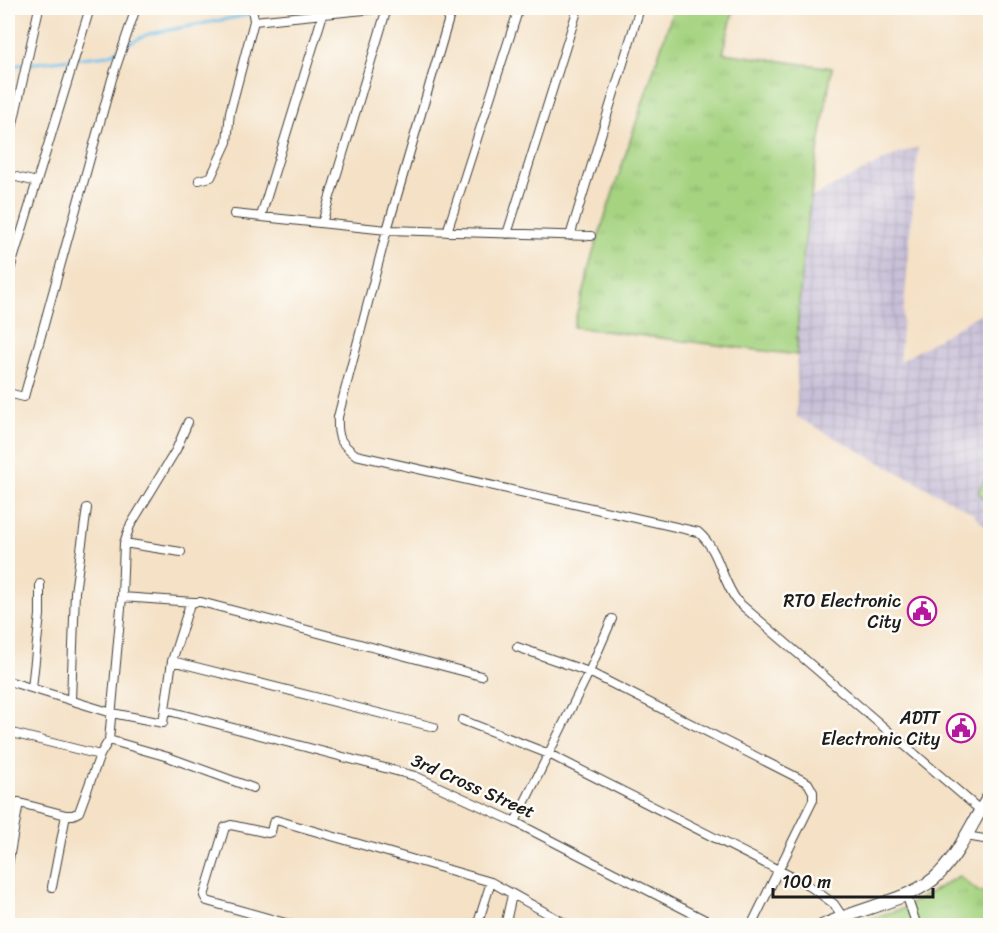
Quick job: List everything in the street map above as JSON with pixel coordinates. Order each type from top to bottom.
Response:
[{"type":"main road","points":[[822,926],[842,916],[922,887],[940,874],[990,795]]},
{"type":"street","points":[[8,146],[39,8]]},
{"type":"street","points":[[8,276],[52,126],[90,8]]},
{"type":"street","points":[[8,393],[24,397],[112,79],[136,8]]},
{"type":"street","points":[[200,180],[211,177],[227,142],[230,112],[254,21],[252,8]]},
{"type":"street","points":[[254,21],[386,8],[322,223]]},
{"type":"street","points":[[452,8],[387,230],[338,417],[337,431],[342,445],[356,455],[698,532],[716,553],[726,584],[738,602],[980,810]]},
{"type":"street","points":[[447,232],[519,8]]},
{"type":"street","points":[[507,234],[578,8]]},
{"type":"street","points":[[570,236],[640,8]]},
{"type":"street","points":[[261,216],[323,14]]},
{"type":"street","points":[[8,175],[37,182]]},
{"type":"street","points":[[234,214],[387,230],[591,236]]},
{"type":"street","points":[[8,800],[66,815],[79,812],[100,755],[109,740],[122,597],[123,543],[130,526],[176,450],[188,422]]},
{"type":"street","points":[[71,700],[75,592],[87,508]]},
{"type":"street","points":[[123,543],[181,552]]},
{"type":"street","points":[[32,688],[40,615],[40,584]]},
{"type":"street","points":[[122,597],[201,602],[481,676]]},
{"type":"street","points":[[8,681],[112,713],[163,723],[172,661],[189,607],[193,602]]},
{"type":"street","points":[[515,822],[589,672],[612,619]]},
{"type":"street","points":[[518,647],[589,672],[808,783],[813,792],[813,800],[751,926]]},
{"type":"street","points":[[172,661],[434,728]]},
{"type":"street","name":"3rd Cross Street","points":[[165,710],[415,776],[515,822],[717,926]]},
{"type":"street","points":[[462,720],[549,754],[808,885],[834,904],[842,916]]},
{"type":"street","points":[[8,732],[100,755]]},
{"type":"street","points":[[109,740],[168,757],[253,788]]},
{"type":"street","points":[[8,865],[19,802]]},
{"type":"street","points":[[52,887],[66,815]]},
{"type":"street","points":[[296,926],[207,901],[204,896],[225,827],[231,825],[268,833],[271,832],[276,820],[491,882],[570,926]]},
{"type":"street","points":[[966,836],[990,840]]},
{"type":"street","points":[[477,926],[491,882]]},
{"type":"street","points":[[906,894],[917,926]]},
{"type":"street","points":[[505,926],[512,895]]},
{"type":"shaded area","points":[[918,147],[899,362],[990,308],[990,469],[978,492],[990,505],[990,531],[971,512],[797,417],[797,326],[810,198],[893,156]]},
{"type":"green space","points":[[674,8],[734,8],[723,53],[832,68],[804,247],[797,355],[573,327],[593,253]]},
{"type":"green space","points":[[990,469],[990,505],[978,492]]},
{"type":"green space","points":[[959,876],[979,892],[990,891],[990,925],[843,926],[902,909]]},
{"type":"waterway","points":[[126,45],[148,34],[269,11],[269,8]]},
{"type":"waterway","points":[[8,66],[109,55],[121,48]]},
{"type":"place","name":"RTO Electronic City","points":[[922,611]]},
{"type":"place","name":"ADTT Electronic City","points":[[961,728]]}]
